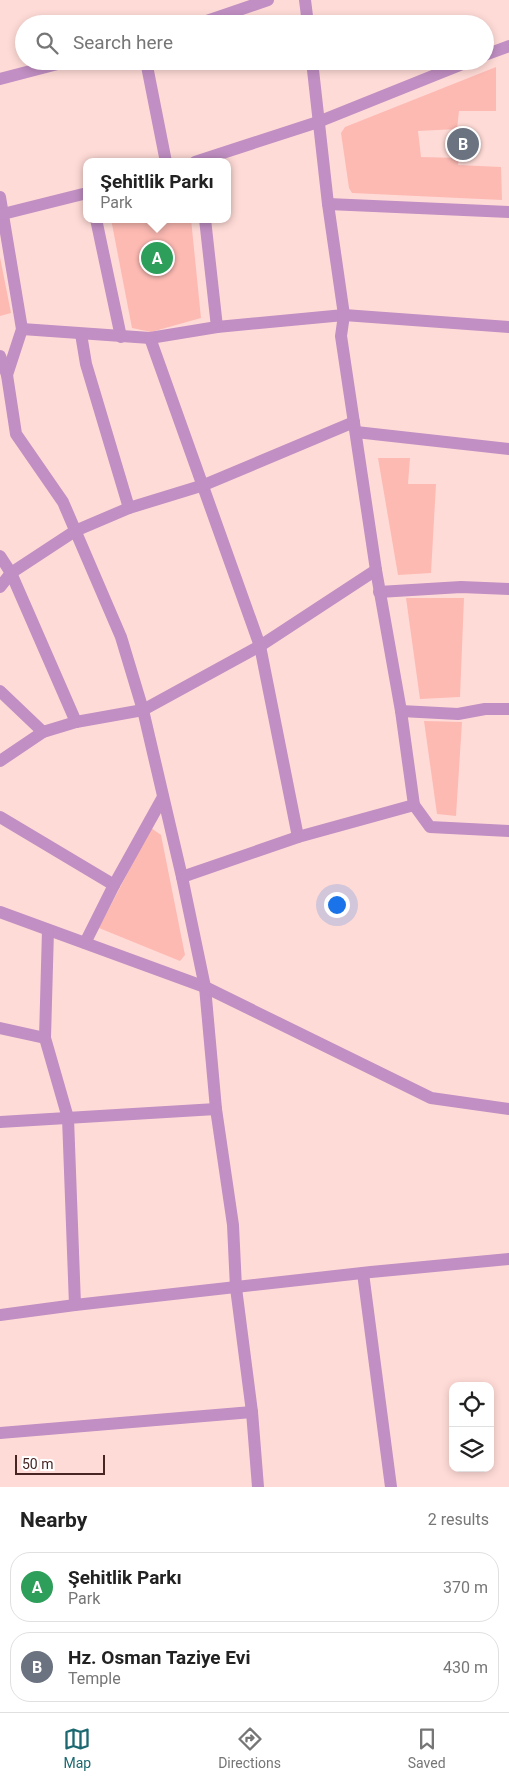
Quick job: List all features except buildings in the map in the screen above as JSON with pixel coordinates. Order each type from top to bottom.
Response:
[{"type":"street","points":[[224,15],[268,0]]},
{"type":"street","points":[[305,0],[307,15]]},
{"type":"street","points":[[494,52],[509,46]]},
{"type":"street","points":[[0,79],[34,70]]},
{"type":"street","points":[[148,70],[165,158]]},
{"type":"street","points":[[313,70],[328,204],[344,315],[341,336],[376,570],[402,711],[414,805],[430,827],[509,831]]},
{"type":"street","points":[[207,158],[318,122],[448,70]]},
{"type":"street","points":[[3,214],[83,194]]},
{"type":"street","points":[[0,197],[22,329],[7,375]]},
{"type":"street","points":[[328,204],[509,212]]},
{"type":"street","points":[[97,223],[121,337]]},
{"type":"street","points":[[206,223],[218,326]]},
{"type":"street","points":[[22,329],[150,338],[218,326],[344,315],[509,327]]},
{"type":"street","points":[[81,334],[88,373],[129,508]]},
{"type":"street","points":[[150,338],[260,646],[298,837]]},
{"type":"street","points":[[0,356],[7,375],[16,434],[63,502],[121,637],[143,710],[182,877],[205,987],[216,1109],[233,1225],[236,1288],[252,1412],[258,1487]]},
{"type":"street","points":[[0,587],[11,574],[75,531],[129,508],[204,485],[355,427],[509,449]]},
{"type":"street","points":[[0,556],[11,574],[76,722]]},
{"type":"street","points":[[0,761],[43,732],[76,722],[143,710],[260,646],[376,570]]},
{"type":"street","points":[[380,592],[461,587],[509,589]]},
{"type":"street","points":[[0,690],[43,732]]},
{"type":"street","points":[[402,711],[458,714],[485,709],[509,709]]},
{"type":"street","points":[[85,943],[114,885],[163,797]]},
{"type":"street","points":[[182,877],[298,837],[414,805]]},
{"type":"street","points":[[0,817],[114,885]]},
{"type":"street","points":[[0,912],[205,987],[431,1098],[509,1109]]},
{"type":"street","points":[[48,930],[45,1038],[68,1118],[75,1305]]},
{"type":"street","points":[[0,1028],[45,1038]]},
{"type":"street","points":[[0,1122],[216,1109]]},
{"type":"street","points":[[0,1315],[363,1273],[509,1259]]},
{"type":"street","points":[[363,1273],[391,1487]]},
{"type":"street","points":[[0,1433],[252,1412]]},
{"type":"shaded area","points":[[496,67],[496,111],[459,111],[457,129],[418,131],[421,157],[459,158],[458,165],[501,167],[502,200],[352,193],[349,188],[341,133],[345,127],[488,70],[494,70]]},
{"type":"shaded area","points":[[112,223],[191,223],[201,318],[151,332],[132,328]]},
{"type":"shaded area","points":[[0,257],[11,313],[0,316]]},
{"type":"shaded area","points":[[378,458],[410,458],[408,484],[436,484],[431,573],[398,575]]},
{"type":"shaded area","points":[[406,598],[464,598],[460,697],[420,699]]},
{"type":"shaded area","points":[[424,721],[462,722],[456,816],[437,814]]},
{"type":"shaded area","points":[[151,828],[161,835],[185,955],[180,961],[99,928]]},
{"type":"place","name":"Hz. Osman Taziye Evi","points":[[463,144]]},
{"type":"place","name":"Şehitlik Parkı","points":[[157,258]]}]
